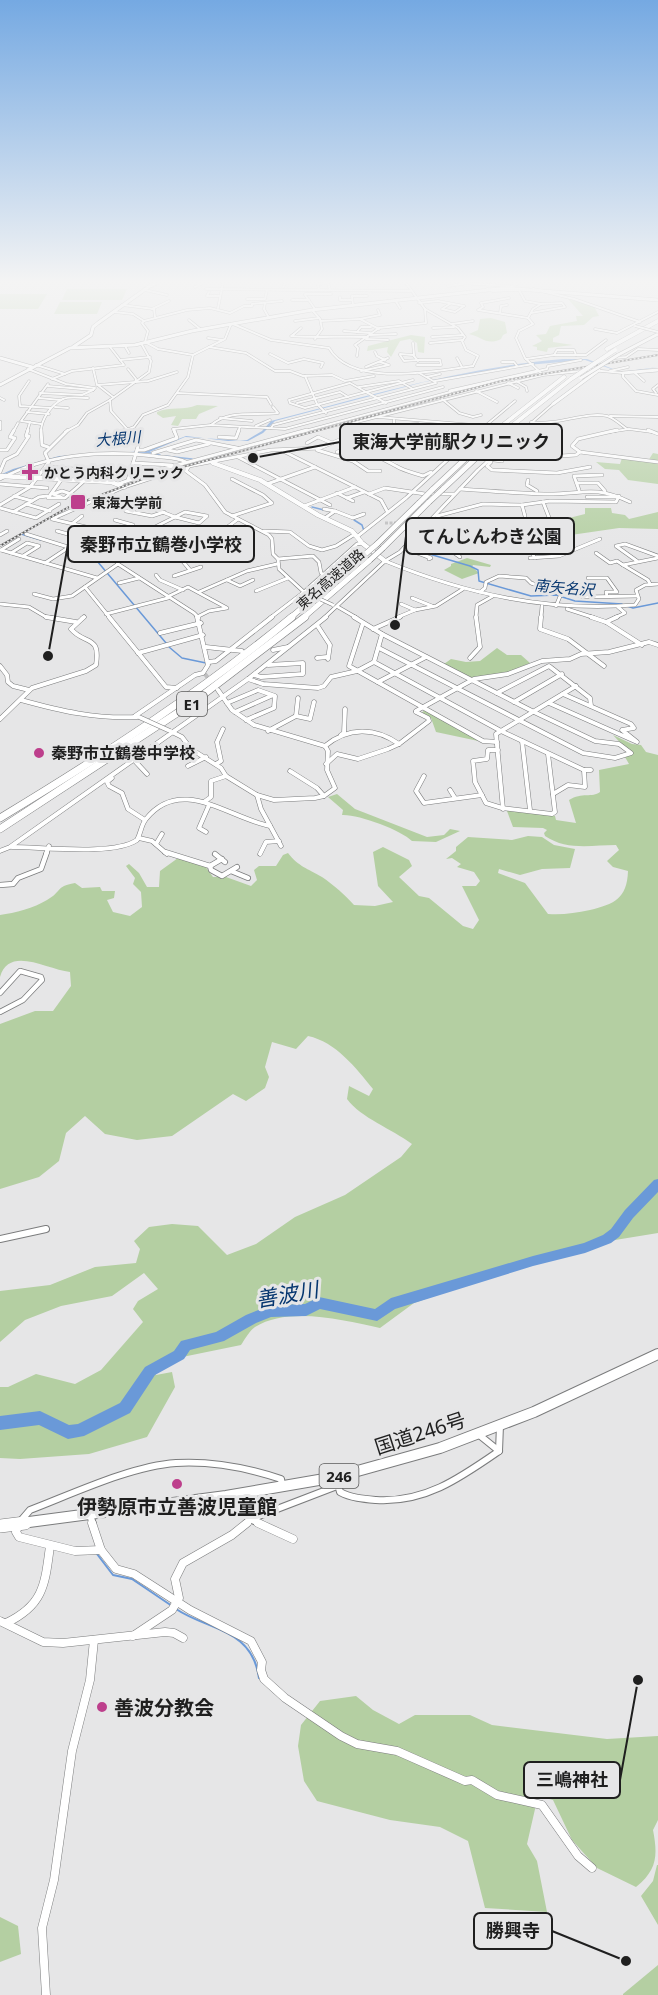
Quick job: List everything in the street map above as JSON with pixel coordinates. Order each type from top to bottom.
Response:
[{"type":"highway","name":"東名高速道路","points":[[380,546],[419,502],[505,422],[565,376]]},
{"type":"highway","name":"東名高速道路","points":[[0,829],[200,699],[286,632],[515,422],[576,376]]},
{"type":"highway","name":"東名高速道路","points":[[0,818],[190,695],[367,558]]},
{"type":"highway","name":"国道246号","points":[[0,1526],[336,1481],[440,1448],[534,1412],[658,1354]]},
{"type":"street","points":[[0,385],[16,376]]},
{"type":"street","points":[[47,376],[72,385],[95,388],[93,390]]},
{"type":"street","points":[[53,380],[61,376]]},
{"type":"street","points":[[95,376],[98,385],[114,397]]},
{"type":"street","points":[[134,376],[135,382]]},
{"type":"street","points":[[49,460],[45,453],[48,447],[63,433],[78,425],[87,413],[143,376]]},
{"type":"street","points":[[53,380],[98,385],[135,382],[165,376]]},
{"type":"street","points":[[128,480],[139,443],[134,439],[111,437],[136,426],[143,415],[166,407],[188,376]]},
{"type":"street","points":[[305,376],[311,383],[313,399],[318,407],[338,422]]},
{"type":"street","points":[[335,376],[347,381],[369,376]]},
{"type":"street","points":[[427,377],[431,376]]},
{"type":"street","points":[[270,428],[273,425],[414,389],[433,381],[455,376]]},
{"type":"street","points":[[137,717],[177,688],[204,674],[209,662],[201,623],[197,617],[118,564],[114,552],[83,525],[51,520],[111,492],[238,448],[517,376]]},
{"type":"street","points":[[133,463],[178,465],[213,463],[280,450],[315,449],[346,438],[349,434],[349,425],[455,395],[538,376]]},
{"type":"street","points":[[0,851],[10,847],[224,697],[317,625],[385,561],[404,548],[487,461],[584,376]]},
{"type":"street","points":[[553,404],[561,401],[572,389],[590,376]]},
{"type":"street","points":[[623,376],[636,391],[657,394]]},
{"type":"street","points":[[638,376],[644,381]]},
{"type":"street","points":[[427,377],[455,395]]},
{"type":"street","points":[[394,407],[370,394],[359,387],[350,383],[328,387],[291,398],[289,401],[305,408],[318,407],[348,397],[370,394],[413,380]]},
{"type":"street","points":[[29,381],[19,396],[20,406],[68,408]]},
{"type":"street","points":[[359,387],[399,381],[422,393]]},
{"type":"street","points":[[516,381],[527,390]]},
{"type":"street","points":[[508,383],[518,388]]},
{"type":"street","points":[[41,424],[21,421],[47,385],[93,390]]},
{"type":"street","points":[[657,394],[653,389],[658,385]]},
{"type":"street","points":[[48,447],[42,445],[41,424],[70,387]]},
{"type":"street","points":[[1,476],[49,460],[137,452],[177,438],[173,429],[212,425],[276,429],[298,426],[443,387]]},
{"type":"street","points":[[39,398],[82,395],[93,390]]},
{"type":"street","points":[[476,391],[496,402]]},
{"type":"street","points":[[294,404],[340,392],[348,397]]},
{"type":"street","points":[[40,393],[88,398]]},
{"type":"street","points":[[177,393],[222,397],[267,397],[278,413],[218,418],[212,425]]},
{"type":"street","points":[[442,399],[458,412],[473,417],[482,415],[476,425]]},
{"type":"street","points":[[110,400],[111,411],[128,430]]},
{"type":"street","points":[[263,531],[290,532],[304,546],[321,550],[332,549],[356,534],[370,529],[387,511],[414,491],[515,401]]},
{"type":"street","points":[[27,412],[49,414]]},
{"type":"street","points":[[253,426],[252,421],[256,415]]},
{"type":"street","points":[[606,416],[627,429]]},
{"type":"street","points":[[375,417],[419,423],[485,426],[518,433]]},
{"type":"street","points":[[531,422],[547,425],[590,417],[658,417]]},
{"type":"street","points":[[218,418],[252,421]]},
{"type":"street","points":[[253,426],[270,420]]},
{"type":"street","points":[[394,420],[394,425],[386,434],[389,443],[401,442],[400,437]]},
{"type":"street","points":[[0,422],[0,429]]},
{"type":"street","points":[[30,422],[26,436],[42,437]]},
{"type":"street","points":[[0,450],[7,450],[13,444],[15,438],[10,437],[18,423]]},
{"type":"street","points":[[419,423],[402,425],[397,432],[467,431],[466,425]]},
{"type":"street","points":[[415,431],[419,423]]},
{"type":"street","points":[[520,453],[534,454],[542,442],[536,441],[547,425]]},
{"type":"street","points":[[298,426],[305,430]]},
{"type":"street","points":[[218,438],[236,438],[240,427]]},
{"type":"street","points":[[658,434],[645,428],[627,429],[578,439],[572,447],[580,452],[658,462]]},
{"type":"street","points":[[276,429],[273,434],[279,438]]},
{"type":"street","points":[[349,434],[366,436]]},
{"type":"street","points":[[387,436],[432,435]]},
{"type":"street","points":[[1,476],[5,460],[17,454],[29,436]]},
{"type":"street","points":[[306,441],[318,438],[332,443]]},
{"type":"street","points":[[346,438],[357,441],[358,450]]},
{"type":"street","points":[[150,454],[196,440],[238,448]]},
{"type":"street","points":[[450,442],[456,444],[458,450]]},
{"type":"street","points":[[177,452],[212,443]]},
{"type":"street","points":[[337,452],[347,448],[358,450],[376,454],[395,466],[415,474],[423,476],[434,472]]},
{"type":"street","points":[[315,449],[353,461],[368,471],[381,471]]},
{"type":"street","points":[[165,450],[183,453],[181,457]]},
{"type":"street","points":[[280,450],[381,500],[387,511]]},
{"type":"street","points":[[458,450],[493,456]]},
{"type":"street","points":[[137,452],[180,458],[188,464]]},
{"type":"street","points":[[531,458],[576,455],[580,452]]},
{"type":"street","points":[[493,456],[496,457],[495,460],[502,461]]},
{"type":"street","points":[[238,457],[330,505]]},
{"type":"street","points":[[49,460],[30,487],[14,496],[0,508],[36,519],[59,504]]},
{"type":"street","points":[[487,461],[491,462],[487,466],[492,470],[557,473],[587,466]]},
{"type":"street","points":[[213,463],[267,484],[356,534],[362,543],[385,561],[463,589],[542,606],[630,606],[638,604],[636,590],[650,584],[658,584]]},
{"type":"street","points":[[188,464],[186,471],[188,474],[206,485],[225,512],[271,537],[272,550],[278,559],[277,564],[304,592],[338,607],[382,634],[534,712],[595,741],[619,744],[631,753],[628,756],[613,758],[592,756],[518,721],[379,648]]},
{"type":"street","points":[[118,484],[178,465]]},
{"type":"street","points":[[540,471],[542,465]]},
{"type":"street","points":[[46,467],[129,473]]},
{"type":"street","points":[[267,484],[315,467]]},
{"type":"street","points":[[579,490],[574,476],[602,475]]},
{"type":"street","points":[[1,476],[118,484],[124,487]]},
{"type":"street","points":[[232,479],[265,494],[272,503],[232,516]]},
{"type":"street","points":[[13,512],[39,497],[47,496],[61,480]]},
{"type":"street","points":[[528,480],[527,485],[547,494],[579,490],[605,491],[630,502]]},
{"type":"street","points":[[47,496],[57,500],[70,495],[83,482]]},
{"type":"street","points":[[577,483],[597,483],[605,491]]},
{"type":"street","points":[[0,484],[47,488]]},
{"type":"street","points":[[304,506],[355,487]]},
{"type":"street","points":[[55,488],[77,489]]},
{"type":"street","points":[[369,494],[385,488],[425,494],[455,494]]},
{"type":"street","points":[[460,489],[537,491]]},
{"type":"street","points":[[587,490],[587,502]]},
{"type":"street","points":[[60,491],[70,495],[58,497],[53,495],[60,491]]},
{"type":"street","points":[[111,492],[114,496],[110,501],[119,504],[126,511],[130,510],[149,517],[164,513]]},
{"type":"street","points":[[346,498],[364,492]]},
{"type":"street","points":[[337,493],[353,501]]},
{"type":"street","points":[[547,494],[550,501]]},
{"type":"street","points":[[14,496],[32,501]]},
{"type":"street","points":[[587,497],[619,497]]},
{"type":"street","points":[[435,515],[480,504],[522,505],[550,501],[616,502],[619,497]]},
{"type":"street","points":[[535,558],[521,536],[538,532],[536,523],[550,520],[543,502]]},
{"type":"street","points":[[568,502],[575,508]]},
{"type":"street","points":[[26,504],[50,511]]},
{"type":"street","points":[[522,505],[526,514]]},
{"type":"street","points":[[130,510],[147,506],[176,517],[199,523],[207,516],[188,512],[176,517],[155,527],[133,529]]},
{"type":"street","points":[[57,520],[81,509]]},
{"type":"street","points":[[324,509],[353,518],[363,515]]},
{"type":"street","points":[[325,518],[334,512]]},
{"type":"street","points":[[435,515],[447,525],[466,521]]},
{"type":"street","points":[[73,523],[82,516]]},
{"type":"street","points":[[114,552],[184,541],[203,542],[217,535],[238,519]]},
{"type":"street","points":[[115,520],[133,525],[140,548]]},
{"type":"street","points":[[420,521],[428,521]]},
{"type":"street","points":[[375,524],[385,524]]},
{"type":"street","points":[[463,535],[481,528]]},
{"type":"street","points":[[0,535],[7,531]]},
{"type":"street","points":[[57,531],[82,538]]},
{"type":"street","points":[[419,531],[489,538]]},
{"type":"street","points":[[45,563],[92,532]]},
{"type":"street","points":[[425,532],[460,557]]},
{"type":"street","points":[[26,534],[67,548]]},
{"type":"street","points":[[455,534],[456,540]]},
{"type":"street","points":[[524,539],[563,535]]},
{"type":"street","points":[[531,552],[563,548],[555,536]]},
{"type":"street","points":[[1,550],[19,539]]},
{"type":"street","points":[[530,558],[559,556],[600,539]]},
{"type":"street","points":[[184,541],[181,562],[190,570]]},
{"type":"street","points":[[182,548],[201,550],[205,543],[203,542]]},
{"type":"street","points":[[11,553],[27,543],[39,546],[23,556]]},
{"type":"street","points":[[209,662],[216,661],[231,650],[304,592],[357,544],[362,543]]},
{"type":"street","points":[[637,561],[616,546],[625,544],[658,557]]},
{"type":"street","points":[[404,548],[431,558],[429,560]]},
{"type":"street","points":[[1,550],[97,578]]},
{"type":"street","points":[[415,559],[422,554]]},
{"type":"street","points":[[597,554],[606,562],[617,561],[648,580],[650,584]]},
{"type":"street","points":[[278,559],[313,556],[319,562],[321,573],[324,575]]},
{"type":"street","points":[[623,565],[658,557]]},
{"type":"street","points":[[34,594],[63,599],[118,564]]},
{"type":"street","points":[[199,592],[246,571],[277,564]]},
{"type":"street","points":[[174,576],[201,567]]},
{"type":"street","points":[[158,576],[169,585],[183,590]]},
{"type":"street","points":[[480,592],[485,588],[486,582],[499,576],[526,578],[531,584],[584,597],[638,596]]},
{"type":"street","points":[[591,577],[607,578],[617,592],[606,592],[607,596]]},
{"type":"street","points":[[119,583],[139,578]]},
{"type":"street","points":[[256,591],[288,578]]},
{"type":"street","points":[[227,580],[240,586],[253,580]]},
{"type":"street","points":[[556,606],[562,592],[572,582]]},
{"type":"street","points":[[85,587],[166,687],[177,688]]},
{"type":"street","points":[[106,614],[167,598],[188,587],[226,608],[209,611],[197,617]]},
{"type":"street","points":[[373,629],[415,610],[432,606],[463,589]]},
{"type":"street","points":[[470,658],[480,647],[476,622],[477,605],[493,596]]},
{"type":"street","points":[[416,598],[432,606]]},
{"type":"street","points":[[0,604],[29,608],[46,617],[79,622]]},
{"type":"street","points":[[402,605],[415,610]]},
{"type":"street","points":[[542,606],[540,629],[568,639],[604,666]]},
{"type":"street","points":[[556,606],[606,622],[642,645]]},
{"type":"street","points":[[606,622],[625,613],[617,606]]},
{"type":"street","points":[[0,719],[29,690],[41,683],[86,671],[96,665],[97,649],[94,644],[85,635],[75,634],[71,629],[84,617]]},
{"type":"street","points":[[160,633],[201,623]]},
{"type":"street","points":[[363,623],[349,666],[486,741],[497,742]]},
{"type":"street","points":[[316,658],[328,658],[330,645],[317,625]]},
{"type":"street","points":[[248,679],[263,684],[318,688],[324,686],[330,677],[357,671],[375,662],[382,634]]},
{"type":"street","points":[[138,653],[203,635]]},
{"type":"street","points":[[326,764],[337,754],[358,759],[399,744],[429,722],[428,718],[416,711],[472,680],[515,672],[542,661],[570,659],[649,642],[658,645]]},
{"type":"street","points":[[273,650],[290,646]]},
{"type":"street","points":[[206,647],[242,651]]},
{"type":"street","points":[[378,682],[426,657]]},
{"type":"street","points":[[375,662],[501,731],[584,770],[591,770]]},
{"type":"street","points":[[254,675],[261,677],[303,674],[303,663],[267,665]]},
{"type":"street","points":[[0,666],[7,675],[8,682],[13,686],[29,690]]},
{"type":"street","points":[[497,693],[549,666],[590,698],[591,706]]},
{"type":"street","points":[[514,702],[562,674]]},
{"type":"street","points":[[486,741],[576,686]]},
{"type":"street","points":[[21,700],[72,714],[112,718],[137,717],[183,737],[191,749],[216,764],[226,776],[257,795],[274,800],[324,796],[335,788],[329,777],[326,764],[328,751],[325,746],[268,731],[246,720],[235,712],[218,690]]},
{"type":"street","points":[[227,703],[258,690],[275,696],[274,708],[246,720]]},
{"type":"street","points":[[549,703],[637,742],[622,730],[634,727],[563,694]]},
{"type":"street","points":[[235,712],[271,696]]},
{"type":"street","points":[[296,716],[298,698]]},
{"type":"street","points":[[268,731],[296,716],[310,719],[314,702]]},
{"type":"street","points":[[314,709],[321,710]]},
{"type":"street","points":[[339,736],[344,733],[345,710]]},
{"type":"street","points":[[216,764],[221,761],[216,743],[223,729]]},
{"type":"street","points":[[325,746],[333,737],[365,730],[374,731],[399,744]]},
{"type":"street","points":[[496,734],[503,809]]},
{"type":"street","points":[[522,741],[530,810]]},
{"type":"street","points":[[498,750],[488,750],[487,759],[473,761],[476,782],[486,803],[503,809],[552,814],[555,812],[548,754]]},
{"type":"street","points":[[218,753],[224,753]]},
{"type":"street","points":[[188,765],[206,757]]},
{"type":"street","points":[[134,760],[147,774]]},
{"type":"street","points":[[553,794],[568,785],[585,787],[584,770]]},
{"type":"street","points":[[290,771],[317,788],[324,796]]},
{"type":"street","points":[[112,775],[114,776],[107,784],[122,793],[128,809],[145,820]]},
{"type":"street","points":[[206,831],[199,828],[199,825],[207,812],[207,803],[211,797],[211,781],[226,776]]},
{"type":"street","points":[[430,780],[423,778],[416,791],[424,803],[482,795]]},
{"type":"street","points":[[450,790],[455,798]]},
{"type":"street","points":[[256,849],[261,852],[266,843],[280,843],[257,795]]},
{"type":"street","points":[[10,847],[118,848],[128,846],[139,838],[145,820],[150,815],[177,800],[207,803],[270,826]]},
{"type":"street","points":[[156,844],[162,834]]},
{"type":"street","points":[[139,838],[156,844],[167,854],[210,866],[224,860],[215,854]]},
{"type":"street","points":[[0,885],[14,884],[18,878],[41,869],[49,846]]},
{"type":"street","points":[[210,866],[211,870],[222,876],[237,867]]},
{"type":"street","points":[[231,871],[248,878]]},
{"type":"street","points":[[0,993],[20,971],[41,977],[42,980],[23,1000],[0,1012]]},
{"type":"street","points":[[0,1239],[46,1229]]},
{"type":"street","points":[[499,1451],[500,1425]]},
{"type":"street","points":[[478,1434],[499,1451]]},
{"type":"street","points":[[133,1636],[172,1610],[178,1602],[175,1578],[177,1569],[183,1563],[232,1535],[251,1519],[336,1481],[343,1494],[367,1499],[394,1501],[419,1498],[445,1487],[499,1451]]},
{"type":"street","points":[[102,1550],[75,1551],[19,1537],[16,1533],[18,1524],[23,1515],[30,1510],[136,1471],[175,1463],[217,1465],[263,1473],[280,1479],[282,1488]]},
{"type":"street","points":[[90,1514],[102,1550],[116,1569],[134,1574],[178,1602],[251,1641],[262,1662],[261,1670],[264,1679],[285,1698],[341,1736],[357,1744],[397,1751],[457,1778],[472,1780],[497,1795],[542,1804],[578,1856],[592,1868]]},
{"type":"street","points":[[251,1519],[293,1539]]},
{"type":"street","points":[[3,1622],[30,1611],[45,1586],[50,1546]]},
{"type":"street","points":[[3,1622],[43,1642],[94,1640],[165,1632],[174,1633],[183,1638]]},
{"type":"street","points":[[46,1995],[42,1928],[54,1880],[72,1751],[90,1680],[94,1640]]},
{"type":"green space","points":[[197,405],[218,406],[199,414],[196,419],[182,419],[178,426],[171,425],[176,416],[163,418],[157,414],[162,410]]},
{"type":"green space","points":[[653,453],[658,454],[658,484],[628,480],[619,470],[605,469],[596,462],[620,464],[622,458],[648,461]]},
{"type":"green space","points":[[585,508],[611,508],[612,513],[625,515],[629,519],[658,512],[658,529],[619,528],[564,536],[553,522],[585,514]]},
{"type":"green space","points":[[467,558],[491,565],[490,567],[473,565],[472,567],[479,573],[462,579],[444,570],[451,564]]},
{"type":"green space","points":[[497,648],[507,655],[521,655],[530,663],[507,673],[471,678],[444,664],[451,659],[466,662],[480,661]]},
{"type":"green space","points":[[425,709],[483,742],[436,732],[431,718],[422,713]]},
{"type":"green space","points":[[613,735],[632,744],[641,745],[646,752],[658,755],[658,1233],[609,1241],[437,1295],[414,1303],[380,1328],[316,1317],[284,1317],[269,1321],[253,1328],[241,1345],[153,1363],[156,1375],[172,1372],[175,1387],[147,1437],[89,1454],[20,1459],[0,1458],[0,1387],[8,1387],[36,1374],[75,1384],[101,1370],[143,1322],[133,1309],[138,1301],[158,1289],[144,1273],[112,1296],[61,1306],[25,1320],[0,1342],[0,1291],[50,1285],[95,1267],[136,1263],[140,1249],[134,1241],[149,1227],[172,1224],[198,1226],[227,1255],[256,1244],[295,1217],[345,1195],[401,1157],[412,1144],[368,1118],[353,1106],[347,1099],[349,1086],[369,1096],[373,1089],[336,1050],[308,1036],[296,1049],[272,1042],[265,1067],[269,1077],[265,1088],[246,1101],[233,1094],[172,1136],[137,1140],[105,1134],[85,1116],[66,1133],[59,1161],[39,1177],[0,1189],[0,1024],[35,1011],[53,1011],[71,986],[70,972],[30,962],[12,962],[0,977],[0,915],[36,905],[52,897],[64,886],[75,883],[82,888],[100,887],[102,891],[115,891],[114,898],[107,900],[113,912],[130,916],[142,907],[141,892],[133,884],[135,878],[126,866],[129,864],[139,873],[147,887],[159,887],[160,871],[178,858],[205,866],[213,877],[226,877],[251,886],[257,880],[254,870],[259,866],[276,866],[283,855],[288,853],[300,864],[331,884],[354,905],[375,906],[393,902],[378,886],[373,852],[383,847],[409,860],[412,866],[399,877],[419,896],[429,898],[463,926],[473,929],[479,920],[462,886],[476,886],[480,881],[474,872],[457,867],[461,864],[452,858],[446,859],[468,837],[512,840],[528,836],[542,837],[554,845],[575,849],[570,868],[542,869],[520,875],[499,869],[498,873],[525,883],[548,914],[569,914],[598,908],[618,899],[625,888],[628,871],[613,867],[607,861],[619,850],[616,845],[562,844],[545,836],[544,833],[547,830],[543,828],[513,827],[507,811],[532,811],[555,816],[556,820],[576,823],[569,800],[600,792],[599,770],[629,764],[625,757],[631,754]]},
{"type":"green space","points":[[337,794],[355,809],[427,837],[444,835],[450,829],[460,831],[436,842],[412,841],[399,832],[379,824],[358,817],[342,815],[343,810],[328,797]]},
{"type":"green space","points":[[356,1696],[373,1710],[399,1724],[415,1715],[470,1715],[492,1725],[607,1739],[658,1736],[658,1820],[653,1830],[654,1862],[648,1875],[636,1887],[597,1868],[572,1840],[553,1800],[538,1796],[527,1844],[537,1861],[547,1912],[485,1908],[468,1841],[440,1827],[390,1820],[317,1801],[304,1781],[298,1746],[301,1725],[320,1701]]},
{"type":"green space","points":[[657,1865],[658,1925],[641,1896],[653,1881]]},
{"type":"green space","points":[[0,1917],[18,1926],[21,1954],[0,1962]]},
{"type":"green space","points":[[658,1965],[658,1995],[623,1995],[623,1994]]},
{"type":"water","points":[[418,383],[275,421],[263,433],[248,441],[239,440],[247,440],[262,431],[271,421]]},
{"type":"water","points":[[186,436],[205,438],[185,437],[147,453],[126,452],[147,451]]},
{"type":"water","points":[[205,438],[239,440],[228,441]]},
{"type":"water","points":[[102,454],[62,457],[0,475],[59,456]]},
{"type":"waterway","name":"南矢名沢","points":[[147,452],[160,455]]},
{"type":"waterway","name":"南矢名沢","points":[[165,456],[192,459]]},
{"type":"waterway","name":"南矢名沢","points":[[312,507],[324,510]]},
{"type":"waterway","name":"南矢名沢","points":[[354,520],[362,525],[364,531]]},
{"type":"waterway","points":[[21,534],[41,540]]},
{"type":"waterway","points":[[69,548],[92,555],[166,643]]},
{"type":"waterway","name":"南矢名沢","points":[[409,548],[470,566],[478,570],[479,581],[531,596],[556,595],[575,601],[622,604]]},
{"type":"waterway","name":"南矢名沢","points":[[627,606],[633,608],[658,603]]},
{"type":"waterway","points":[[169,647],[182,658],[206,663]]},
{"type":"waterway","name":"善波川","points":[[0,1423],[40,1418],[68,1432],[79,1431],[125,1408],[150,1371],[179,1355],[186,1345],[219,1337],[271,1311],[306,1310],[319,1303],[377,1315],[391,1304],[533,1261],[585,1248],[615,1233],[629,1214],[658,1184]]},
{"type":"waterway","points":[[97,1554],[113,1575],[132,1579],[172,1606]]},
{"type":"waterway","points":[[176,1609],[238,1640],[248,1649],[255,1662],[259,1678]]},
{"type":"tunnel","points":[[408,522],[420,521]]},
{"type":"tunnel","points":[[385,523],[400,523]]},
{"type":"tunnel","points":[[205,674],[216,688]]},
{"type":"railway","points":[[0,546],[67,508],[153,475],[501,381],[531,376]]},
{"type":"place","name":"東海大学前駅クリニック","points":[[253,458]]},
{"type":"place","name":"かとう内科クリニック","points":[[30,472]]},
{"type":"place","name":"東海大学前","points":[[78,502]]},
{"type":"place","name":"てんじんわき公園","points":[[395,625]]},
{"type":"place","name":"秦野市立鶴巻小学校","points":[[48,656]]},
{"type":"place","name":"秦野市立鶴巻中学校","points":[[39,753]]},
{"type":"place","name":"伊勢原市立善波児童館","points":[[177,1484]]},
{"type":"place","name":"三嶋神社","points":[[638,1680]]},
{"type":"place","name":"善波分教会","points":[[102,1707]]},
{"type":"place","name":"勝興寺","points":[[626,1961]]},
{"type":"water label","name":"大根川","points":[[118,438]]}]
